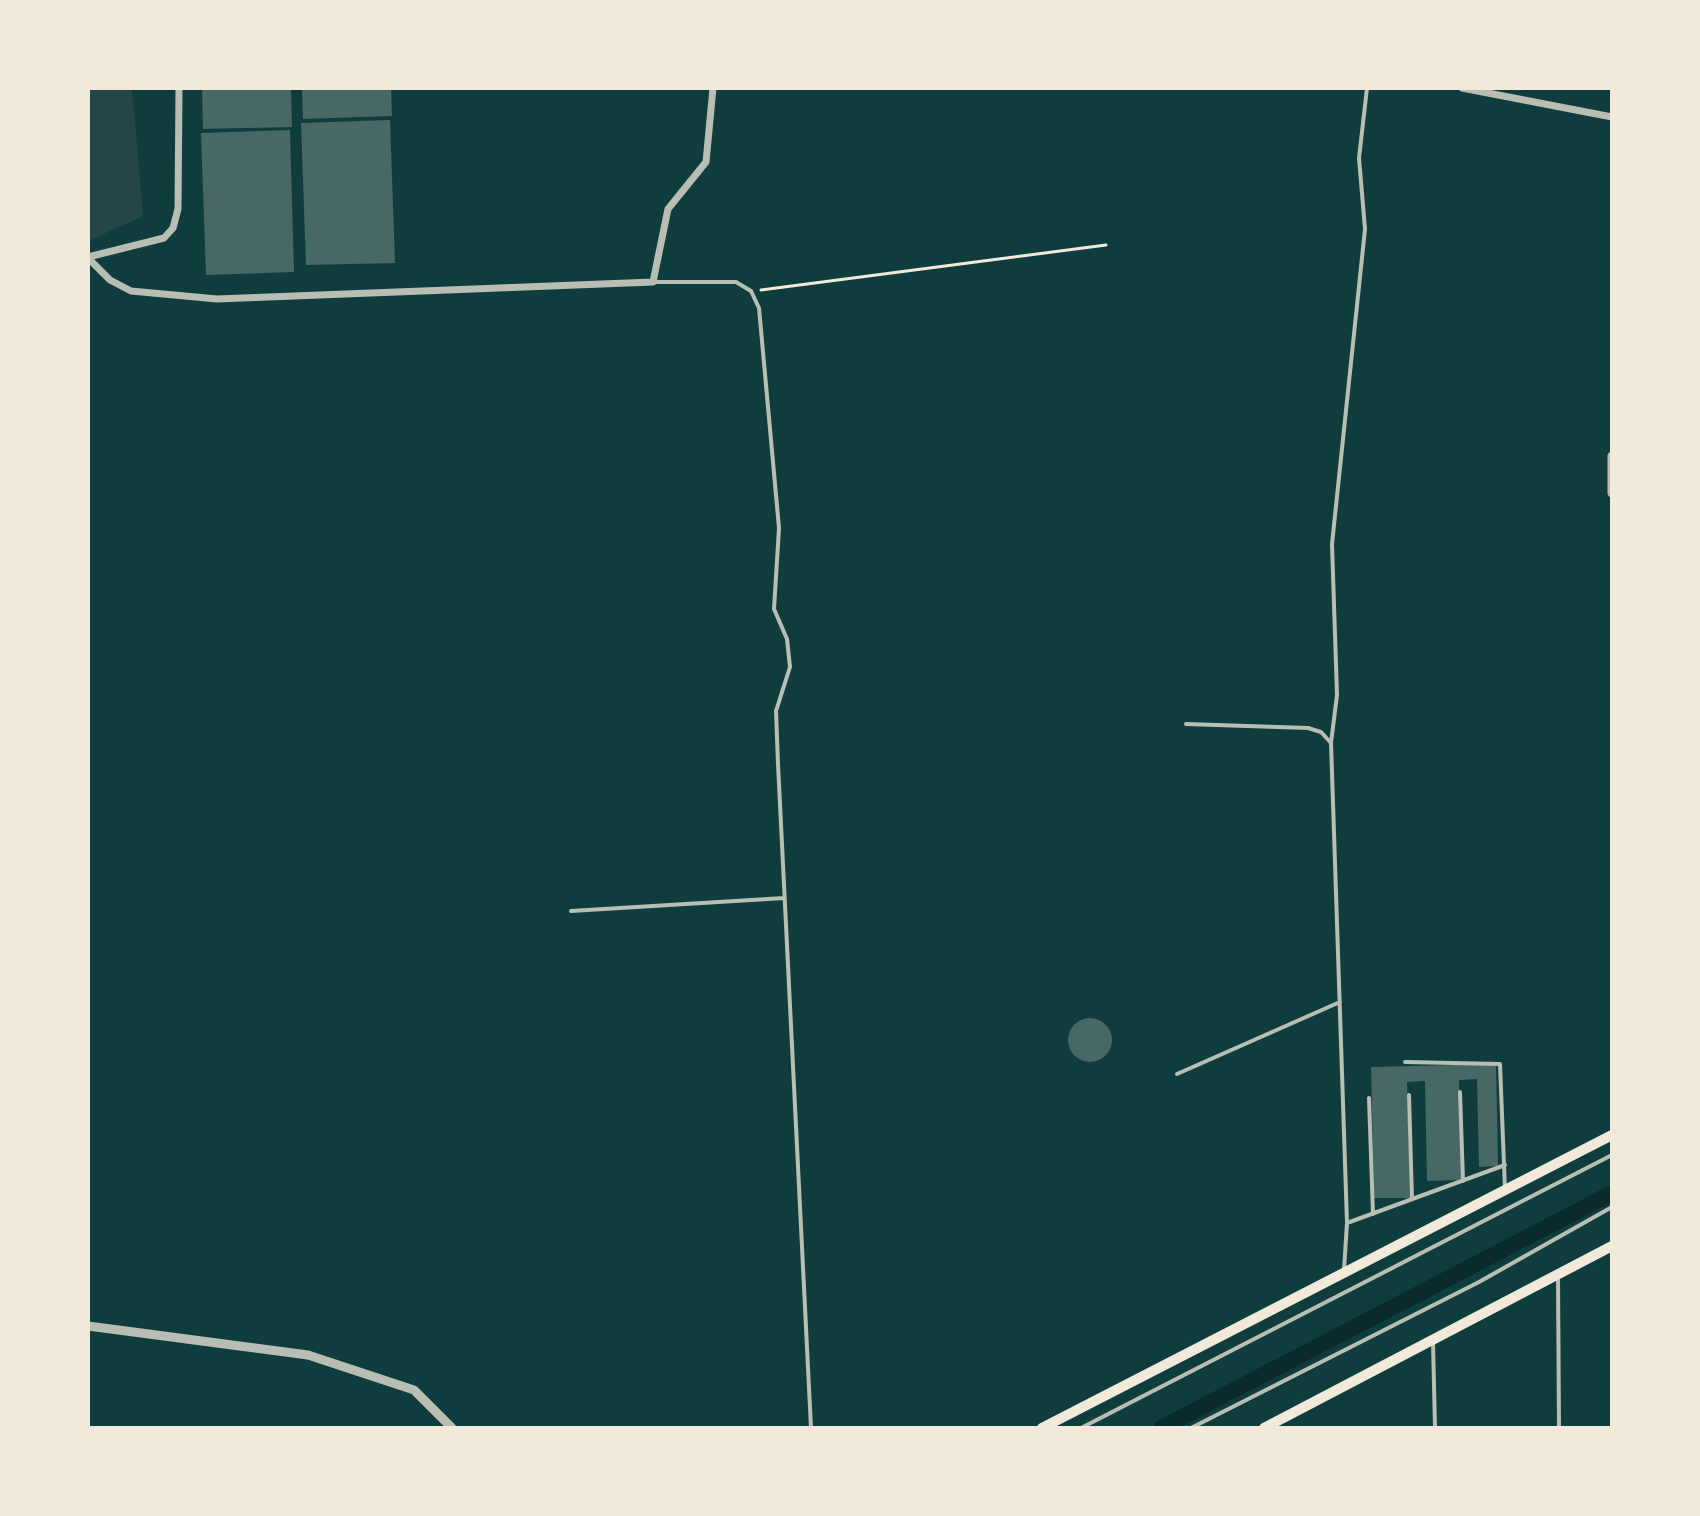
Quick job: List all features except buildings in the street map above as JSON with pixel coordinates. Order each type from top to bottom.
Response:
[{"type":"main road","points":[[1042,1428],[1344,1272],[1505,1193],[1612,1135]]},
{"type":"main road","points":[[1264,1428],[1612,1246]]},
{"type":"street","points":[[179,88],[178,209],[173,228],[164,238],[88,257],[110,280],[131,291],[217,299],[653,282],[668,209],[706,162],[713,88]]},
{"type":"street","points":[[1462,88],[1612,117]]},
{"type":"street","points":[[1612,456],[1612,493]]},
{"type":"street","points":[[88,1326],[308,1355],[414,1390],[452,1428]]},
{"type":"lane","points":[[1344,1272],[1347,1223],[1331,743],[1337,695],[1332,544],[1365,229],[1359,158],[1367,88]]},
{"type":"lane","points":[[653,282],[709,279],[736,282],[751,291],[759,308],[779,528],[774,609],[787,639],[790,667],[776,711],[811,1428]]},
{"type":"lane","points":[[1186,724],[1308,728],[1321,732],[1331,743]]},
{"type":"lane","points":[[571,911],[784,898]]},
{"type":"lane","points":[[1177,1074],[1340,1002]]},
{"type":"lane","points":[[1405,1062],[1500,1064],[1505,1193]]},
{"type":"lane","points":[[1460,1092],[1463,1181]]},
{"type":"lane","points":[[1409,1095],[1412,1199]]},
{"type":"lane","points":[[1369,1098],[1373,1214]]},
{"type":"lane","points":[[1081,1428],[1612,1155]]},
{"type":"lane","points":[[1347,1223],[1505,1165]]},
{"type":"lane","points":[[1191,1428],[1438,1303],[1612,1207]]},
{"type":"lane","points":[[1558,1275],[1559,1428]]},
{"type":"lane","points":[[1433,1340],[1435,1428]]},
{"type":"path","points":[[751,291],[1106,245]]},
{"type":"shaded area","points":[[88,88],[132,88],[143,216],[88,241]]},
{"type":"waterway","points":[[1161,1428],[1612,1193]]}]
